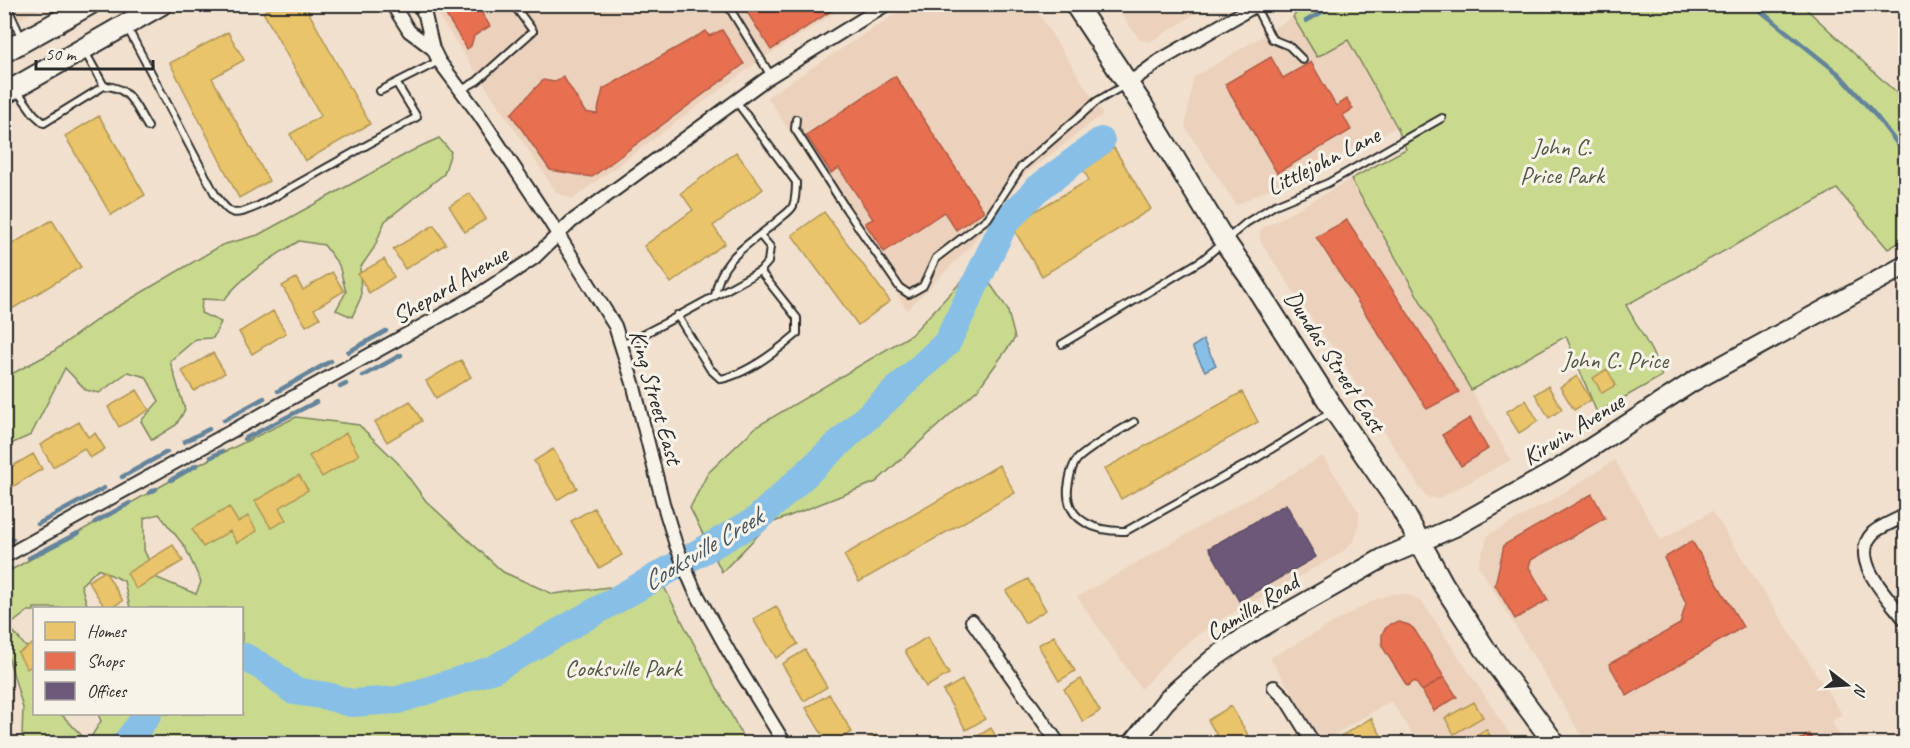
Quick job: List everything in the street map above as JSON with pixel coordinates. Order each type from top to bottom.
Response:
[{"type":"main road","points":[[4,52],[90,4]]},
{"type":"main road","points":[[10,91],[162,4]]},
{"type":"main road","name":"Dundas Street East","points":[[1075,4],[1128,84],[1225,242],[1334,410],[1399,504],[1443,584],[1485,649],[1555,744]]},
{"type":"street","name":"King Street East","points":[[392,4],[409,31],[433,49]]},
{"type":"street","name":"King Street East","points":[[418,4],[425,15],[433,49],[439,61],[480,116],[615,326],[676,545],[688,575],[729,652],[785,744]]},
{"type":"street","name":"Shepard Avenue","points":[[4,557],[478,295],[534,258],[577,217],[736,100],[887,4]]},
{"type":"street","points":[[1128,84],[1160,61],[1256,5]]},
{"type":"street","name":"Kirwin Avenue","points":[[1420,542],[1455,527],[1558,469],[1694,381],[1905,265]]},
{"type":"street","points":[[1905,515],[1874,532],[1867,544],[1865,555],[1873,579],[1905,621]]},
{"type":"street","name":"Camilla Road","points":[[1132,744],[1159,708],[1229,646],[1373,563],[1420,542]]},
{"type":"street","points":[[972,621],[1059,744]]},
{"type":"street","points":[[1274,687],[1286,699],[1314,744]]},
{"type":"lane","points":[[6,4],[23,41]]},
{"type":"lane","points":[[460,90],[477,81],[533,31],[513,4]]},
{"type":"lane","points":[[727,4],[771,76]]},
{"type":"lane","points":[[1256,5],[1272,39],[1289,46],[1303,60]]},
{"type":"lane","points":[[126,25],[215,194],[227,211],[240,214],[417,117],[397,84]]},
{"type":"lane","points":[[84,49],[104,86]]},
{"type":"lane","points":[[380,91],[439,61]]},
{"type":"lane","points":[[796,119],[795,129],[846,209],[900,288],[909,294],[923,286],[936,258],[988,218],[1021,167],[1097,101],[1128,84]]},
{"type":"lane","points":[[10,91],[44,123],[104,86],[114,86],[127,93],[148,127]]},
{"type":"lane","points":[[716,296],[717,281],[724,267],[733,256],[792,208],[796,192],[796,182],[736,100]]},
{"type":"lane","name":"Littlejohn Lane","points":[[1062,344],[1202,260],[1246,224],[1275,205],[1328,183],[1442,118]]},
{"type":"lane","points":[[622,345],[760,271],[768,262],[770,247],[760,235]]},
{"type":"lane","points":[[677,315],[710,369],[721,379],[734,376],[783,346],[797,334],[797,318],[760,271]]},
{"type":"lane","points":[[1134,422],[1076,460],[1069,479],[1067,494],[1073,512],[1081,521],[1090,526],[1113,532],[1126,531],[1252,461],[1334,410]]},
{"type":"shaded area","points":[[5,5],[45,5],[5,28]]},
{"type":"shaded area","points":[[431,5],[848,5],[756,63],[573,199],[557,193]]},
{"type":"shaded area","points":[[909,5],[1033,5],[1103,114],[1022,177],[969,248],[907,310],[767,97]]},
{"type":"shaded area","points":[[1114,5],[1210,5],[1150,42],[1140,40]]},
{"type":"shaded area","points":[[1293,17],[1317,57],[1348,40],[1397,127],[1236,205],[1185,127],[1193,78]]},
{"type":"shaded area","points":[[1351,179],[1511,460],[1438,499],[1426,497],[1370,410],[1340,356],[1317,327],[1260,241],[1260,230]]},
{"type":"shaded area","points":[[1323,456],[1359,512],[1355,540],[1340,554],[1214,623],[1175,653],[1141,689],[1077,597]]},
{"type":"shaded area","points":[[1615,460],[1661,540],[1712,511],[1842,714],[1831,722],[1845,743],[1586,743],[1478,565],[1488,535],[1554,499]]},
{"type":"shaded area","points":[[1394,593],[1410,595],[1423,603],[1516,743],[1418,743],[1391,701],[1322,742],[1270,658],[1374,600]]},
{"type":"green space","name":"John C. Price Park","points":[[1304,4],[1802,5],[1905,101],[1905,239],[1888,249],[1837,189],[1626,305],[1652,352],[1662,376],[1597,413],[1566,336],[1471,390],[1351,179],[1406,149],[1397,127],[1348,40],[1317,57],[1293,17]]},
{"type":"green space","points":[[439,138],[451,152],[444,174],[385,221],[374,248],[360,268],[361,297],[352,317],[336,310],[346,292],[339,265],[324,245],[299,241],[249,274],[224,300],[202,299],[201,313],[221,322],[213,338],[196,339],[170,361],[185,410],[176,425],[152,440],[141,421],[159,401],[146,377],[128,372],[99,393],[86,390],[65,368],[31,435],[11,444],[5,442],[4,378],[51,353],[102,316],[222,245],[258,235]]},
{"type":"green space","points":[[977,265],[1007,308],[1015,338],[978,389],[876,482],[769,524],[722,572],[690,508],[708,473],[756,427],[911,335]]},
{"type":"green space","name":"Cooksville Park","points":[[296,417],[359,425],[398,463],[426,501],[503,572],[553,594],[609,587],[612,590],[653,566],[746,743],[27,743],[22,736],[23,708],[9,659],[5,653],[4,574],[204,462]],"holes":[[[159,514],[185,547],[201,582],[196,594],[157,578],[144,550],[144,518]]]},
{"type":"water","points":[[1203,340],[1216,365],[1205,371],[1192,347]]},
{"type":"building: Homes","points":[[277,4],[304,4],[370,124],[305,161],[290,134],[321,116],[263,12]]},
{"type":"building: Homes","points":[[228,32],[244,60],[212,78],[269,181],[239,198],[170,63]]},
{"type":"building: Homes","points":[[99,116],[145,195],[111,215],[65,136]]},
{"type":"building: Homes","points":[[1114,148],[1151,209],[1042,276],[1011,225],[1089,180],[1081,166]]},
{"type":"building: Homes","points":[[736,152],[763,189],[713,226],[725,243],[671,283],[644,246],[693,210],[681,193]]},
{"type":"building: Homes","points":[[470,193],[486,219],[465,232],[449,206]]},
{"type":"building: Homes","points":[[824,212],[890,301],[858,325],[792,235]]},
{"type":"building: Homes","points":[[52,220],[81,267],[4,314],[4,249]]},
{"type":"building: Homes","points":[[434,225],[446,244],[405,269],[393,249]]},
{"type":"building: Homes","points":[[384,259],[394,277],[369,293],[358,274]]},
{"type":"building: Homes","points":[[332,272],[344,291],[314,309],[320,318],[306,326],[282,286],[296,278],[303,290]]},
{"type":"building: Homes","points":[[273,311],[286,333],[252,354],[239,332]]},
{"type":"building: Homes","points":[[213,353],[225,373],[194,391],[182,371]]},
{"type":"building: Homes","points":[[461,360],[471,377],[436,398],[426,381]]},
{"type":"building: Homes","points":[[1607,369],[1616,385],[1602,393],[1593,378]]},
{"type":"building: Homes","points":[[1577,376],[1591,400],[1574,410],[1560,387]]},
{"type":"building: Homes","points":[[1548,386],[1562,409],[1549,418],[1535,394]]},
{"type":"building: Homes","points":[[137,390],[149,410],[119,427],[108,407]]},
{"type":"building: Homes","points":[[1242,392],[1258,422],[1121,499],[1104,469]]},
{"type":"building: Homes","points":[[1526,400],[1538,421],[1519,433],[1506,412]]},
{"type":"building: Homes","points":[[410,401],[422,421],[387,442],[375,422]]},
{"type":"building: Homes","points":[[79,422],[88,437],[95,433],[105,449],[90,458],[84,448],[53,467],[40,445]]},
{"type":"building: Homes","points":[[346,433],[359,455],[322,477],[309,456]]},
{"type":"building: Homes","points":[[553,449],[577,488],[557,500],[534,461]]},
{"type":"building: Homes","points":[[33,454],[42,469],[4,492],[4,471]]},
{"type":"building: Homes","points":[[999,465],[1015,493],[859,582],[844,555]]},
{"type":"building: Homes","points":[[299,475],[308,490],[279,508],[286,520],[271,528],[255,501]]},
{"type":"building: Homes","points":[[229,507],[238,522],[248,516],[257,531],[237,543],[230,531],[203,547],[192,529]]},
{"type":"building: Homes","points":[[594,508],[622,555],[599,568],[571,521]]},
{"type":"building: Homes","points":[[173,545],[183,561],[136,589],[127,573]]},
{"type":"building: Homes","points":[[105,571],[123,601],[112,607],[104,607],[88,581]]},
{"type":"building: Homes","points":[[1028,579],[1046,610],[1025,623],[1006,591]]},
{"type":"building: Homes","points":[[776,606],[798,644],[776,658],[753,619]]},
{"type":"building: Homes","points":[[1054,636],[1075,671],[1059,681],[1038,645]]},
{"type":"building: Homes","points":[[927,637],[949,674],[926,687],[905,651]]},
{"type":"building: Homes","points":[[33,644],[33,665],[27,669],[18,653]]},
{"type":"building: Homes","points":[[805,650],[827,687],[804,701],[782,664]]},
{"type":"building: Homes","points":[[1081,679],[1100,711],[1083,722],[1064,689]]},
{"type":"building: Homes","points":[[962,680],[985,719],[966,730],[943,691]]},
{"type":"building: Homes","points":[[829,694],[852,732],[832,744],[828,744],[806,708]]},
{"type":"building: Homes","points":[[1474,702],[1483,717],[1454,734],[1445,718]]},
{"type":"building: Homes","points":[[1231,706],[1251,740],[1244,744],[1222,744],[1208,720]]},
{"type":"building: Homes","points":[[1371,718],[1385,742],[1382,744],[1366,744],[1365,742],[1345,744],[1341,736]]},
{"type":"building: Homes","points":[[991,728],[1000,744],[976,744],[973,739]]},
{"type":"building: Homes","points":[[1486,729],[1495,744],[1462,744]]},
{"type":"building: Homes","points":[[875,735],[881,744],[861,744]]},
{"type":"building: Shops","points":[[439,4],[476,4],[490,26],[474,36],[471,46],[467,49]]},
{"type":"building: Shops","points":[[742,4],[842,4],[771,50]]},
{"type":"building: Shops","points":[[722,30],[744,64],[592,177],[550,170],[511,114],[543,80],[555,82],[563,76],[585,112],[597,114],[603,89],[706,31],[709,36]]},
{"type":"building: Shops","points":[[1271,57],[1283,78],[1311,62],[1336,106],[1347,99],[1353,109],[1343,115],[1351,130],[1277,173],[1225,84]]},
{"type":"building: Shops","points":[[895,76],[984,211],[956,230],[944,212],[884,252],[865,223],[873,219],[839,168],[831,173],[806,135]]},
{"type":"building: Shops","points":[[1347,220],[1459,392],[1427,409],[1316,237]]},
{"type":"building: Shops","points":[[1470,418],[1488,449],[1461,466],[1442,435]]},
{"type":"building: Shops","points":[[1592,494],[1605,518],[1531,560],[1529,567],[1548,600],[1515,619],[1495,585],[1504,545]]},
{"type":"building: Shops","points":[[1692,541],[1743,627],[1627,696],[1609,664],[1680,624],[1686,603],[1664,558]]},
{"type":"building: Shops","points":[[1399,622],[1414,629],[1444,677],[1422,691],[1415,681],[1407,686],[1382,646],[1384,630],[1390,624]]},
{"type":"building: Shops","points":[[1444,677],[1457,697],[1434,711],[1422,691]]},
{"type":"building: Shops","points":[[1809,734],[1815,744],[1795,743]]},
{"type":"building: Offices","points":[[1286,504],[1316,557],[1239,601],[1209,548]]},
{"type":"waterway","name":"Cooksville Creek","points":[[1306,21],[1336,4]]},
{"type":"waterway","name":"Cooksville Creek","points":[[1752,4],[1839,74],[1877,117],[1906,155]]},
{"type":"waterway","name":"Cooksville Creek","points":[[243,657],[269,671],[294,691],[327,696],[351,703],[398,700],[494,669],[755,521],[947,343],[1004,224],[1036,190],[1101,141]]},
{"type":"waterway","points":[[348,352],[386,331]]},
{"type":"waterway","points":[[363,376],[401,355]]},
{"type":"waterway","points":[[278,391],[331,361]]},
{"type":"waterway","points":[[340,387],[346,384]]},
{"type":"waterway","points":[[224,420],[264,398]]},
{"type":"waterway","points":[[244,439],[316,402]]},
{"type":"waterway","points":[[184,442],[209,429]]},
{"type":"waterway","points":[[211,457],[222,451]]},
{"type":"waterway","points":[[122,477],[167,452]]},
{"type":"waterway","points":[[171,480],[197,465]]},
{"type":"waterway","points":[[38,524],[104,488]]},
{"type":"waterway","points":[[149,493],[156,489]]},
{"type":"waterway","points":[[95,522],[130,503]]},
{"type":"waterway","points":[[29,558],[78,533]]},
{"type":"waterway","points":[[4,543],[13,539]]},
{"type":"waterway","points":[[4,572],[11,569]]},
{"type":"waterway","name":"Cooksville Creek","points":[[125,744],[147,715]]},
{"type":"park label","name":"John C. Price","points":[[1615,360]]}]
